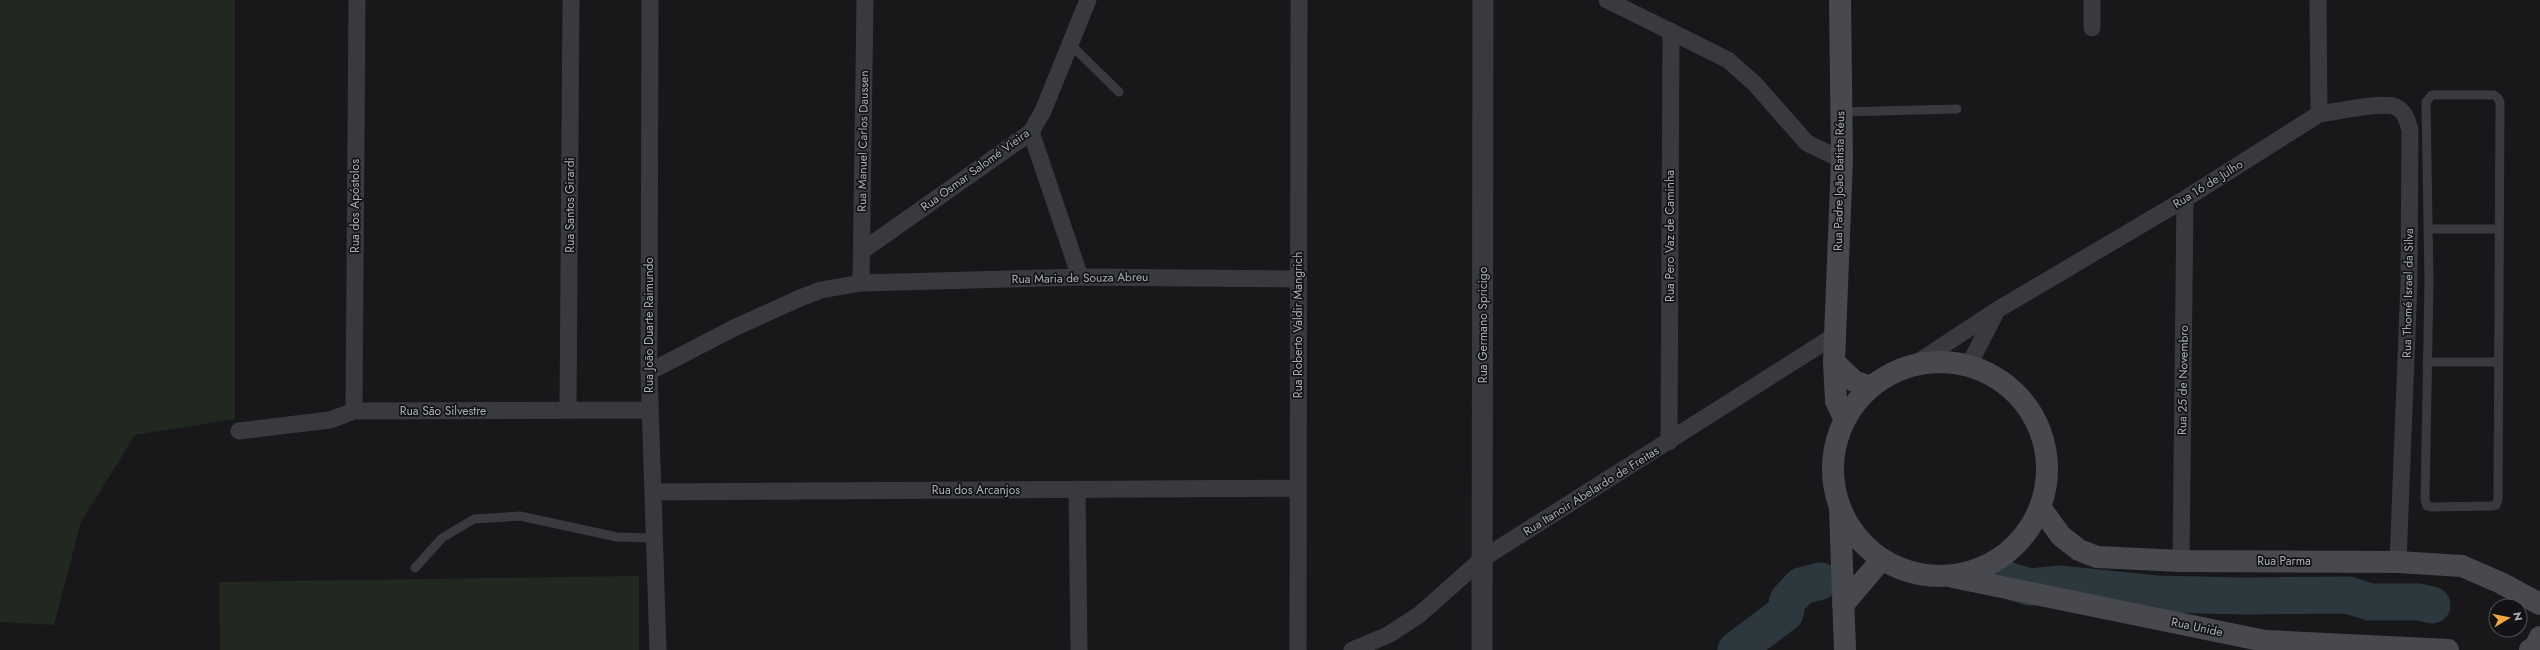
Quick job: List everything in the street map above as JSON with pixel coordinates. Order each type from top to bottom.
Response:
[{"type":"main road","name":"Rua Padre João Batista Réus","points":[[1840,0],[1842,160],[1834,362],[1836,401],[1845,420]]},
{"type":"main road","points":[[1834,362],[1854,381],[1871,387]]},
{"type":"main road","points":[[1839,505],[1856,535],[1882,559],[1914,573],[1949,576],[1987,565],[2004,555],[2023,536],[2040,507],[2046,486],[2047,463],[2043,441],[2037,423],[2016,393],[1986,372],[1969,365],[1945,362],[1915,364],[1884,377],[1856,402],[1845,420],[1834,456],[1834,480],[1839,505],[1845,650]]},
{"type":"main road","name":"Rua Parma","points":[[2040,507],[2061,536],[2079,550],[2097,557],[2181,561],[2398,562],[2462,566],[2501,582],[2540,604]]},
{"type":"main road","points":[[1843,605],[1882,559]]},
{"type":"main road","name":"Rua Unide","points":[[1949,576],[2265,641],[2448,650]]},
{"type":"main road","points":[[2530,650],[2535,647],[2540,637]]},
{"type":"street","name":"Rua dos Apóstolos","points":[[354,411],[357,0]]},
{"type":"street","name":"Rua Santos Girardi","points":[[568,410],[571,0]]},
{"type":"street","name":"Rua João Duarte Raimundo","points":[[650,0],[649,372],[658,650]]},
{"type":"street","name":"Rua Manuel Carlos Daussen","points":[[861,283],[865,0]]},
{"type":"street","name":"Rua Osmar Salomé Vieira","points":[[862,251],[1032,132],[1043,111],[1088,0]]},
{"type":"street","name":"Rua Roberto Valdir Mangrich","points":[[1298,650],[1299,0]]},
{"type":"street","name":"Rua Germano Spricigo","points":[[1482,650],[1483,0]]},
{"type":"street","points":[[1607,0],[1728,60],[1756,84],[1807,143],[1821,152],[1842,160]]},
{"type":"street","points":[[2092,0],[2092,28]]},
{"type":"street","points":[[2318,0],[2319,114]]},
{"type":"street","name":"Rua Pero Vaz de Caminha","points":[[1669,442],[1671,31]]},
{"type":"street","name":"Rua Thomé Israel da Silva","points":[[2319,114],[2385,105],[2396,108],[2405,115],[2410,130],[2409,282],[2398,562]]},
{"type":"street","name":"Rua 16 de Julho","points":[[1915,364],[1997,310],[2185,199],[2319,114]]},
{"type":"street","points":[[1032,132],[1080,277]]},
{"type":"street","name":"Rua 25 de Novembro","points":[[2181,561],[2185,199]]},
{"type":"street","name":"Rua Maria de Souza Abreu","points":[[861,283],[1080,277],[1298,278]]},
{"type":"street","points":[[649,372],[734,328],[800,298],[821,290],[861,283]]},
{"type":"street","points":[[1969,365],[1997,310]]},
{"type":"street","name":"Rua Itanoir Abelardo de Freitas","points":[[1352,650],[1388,635],[1419,615],[1482,559],[1669,442],[1834,336]]},
{"type":"street","name":"Rua São Silvestre","points":[[239,431],[330,420],[354,411],[650,410]]},
{"type":"street","name":"Rua dos Arcanjos","points":[[653,492],[1298,488]]},
{"type":"street","points":[[1077,489],[1079,650]]},
{"type":"lane","points":[[1070,44],[1120,92]]},
{"type":"lane","points":[[2432,95],[2494,95],[2498,98],[2498,229],[2498,499],[2496,505],[2427,506],[2425,500],[2429,282],[2426,102],[2432,95]]},
{"type":"lane","points":[[1841,112],[1958,109]]},
{"type":"lane","points":[[2428,230],[2498,229]]},
{"type":"lane","points":[[2409,282],[2429,282]]},
{"type":"lane","points":[[2427,362],[2499,362]]},
{"type":"lane","points":[[415,568],[442,538],[474,519],[520,516],[617,537],[654,538]]},
{"type":"shaded area","points":[[0,0],[235,0],[235,419],[135,435],[81,522],[54,625],[0,622]]},
{"type":"shaded area","points":[[639,576],[639,650],[220,650],[219,582]]},
{"type":"waterway","points":[[2007,580],[2030,587],[2059,584],[2156,594],[2246,596],[2348,595],[2370,602],[2419,602],[2432,605]]},
{"type":"waterway","points":[[1736,650],[1785,613],[1788,600],[1801,586],[1821,581]]}]
